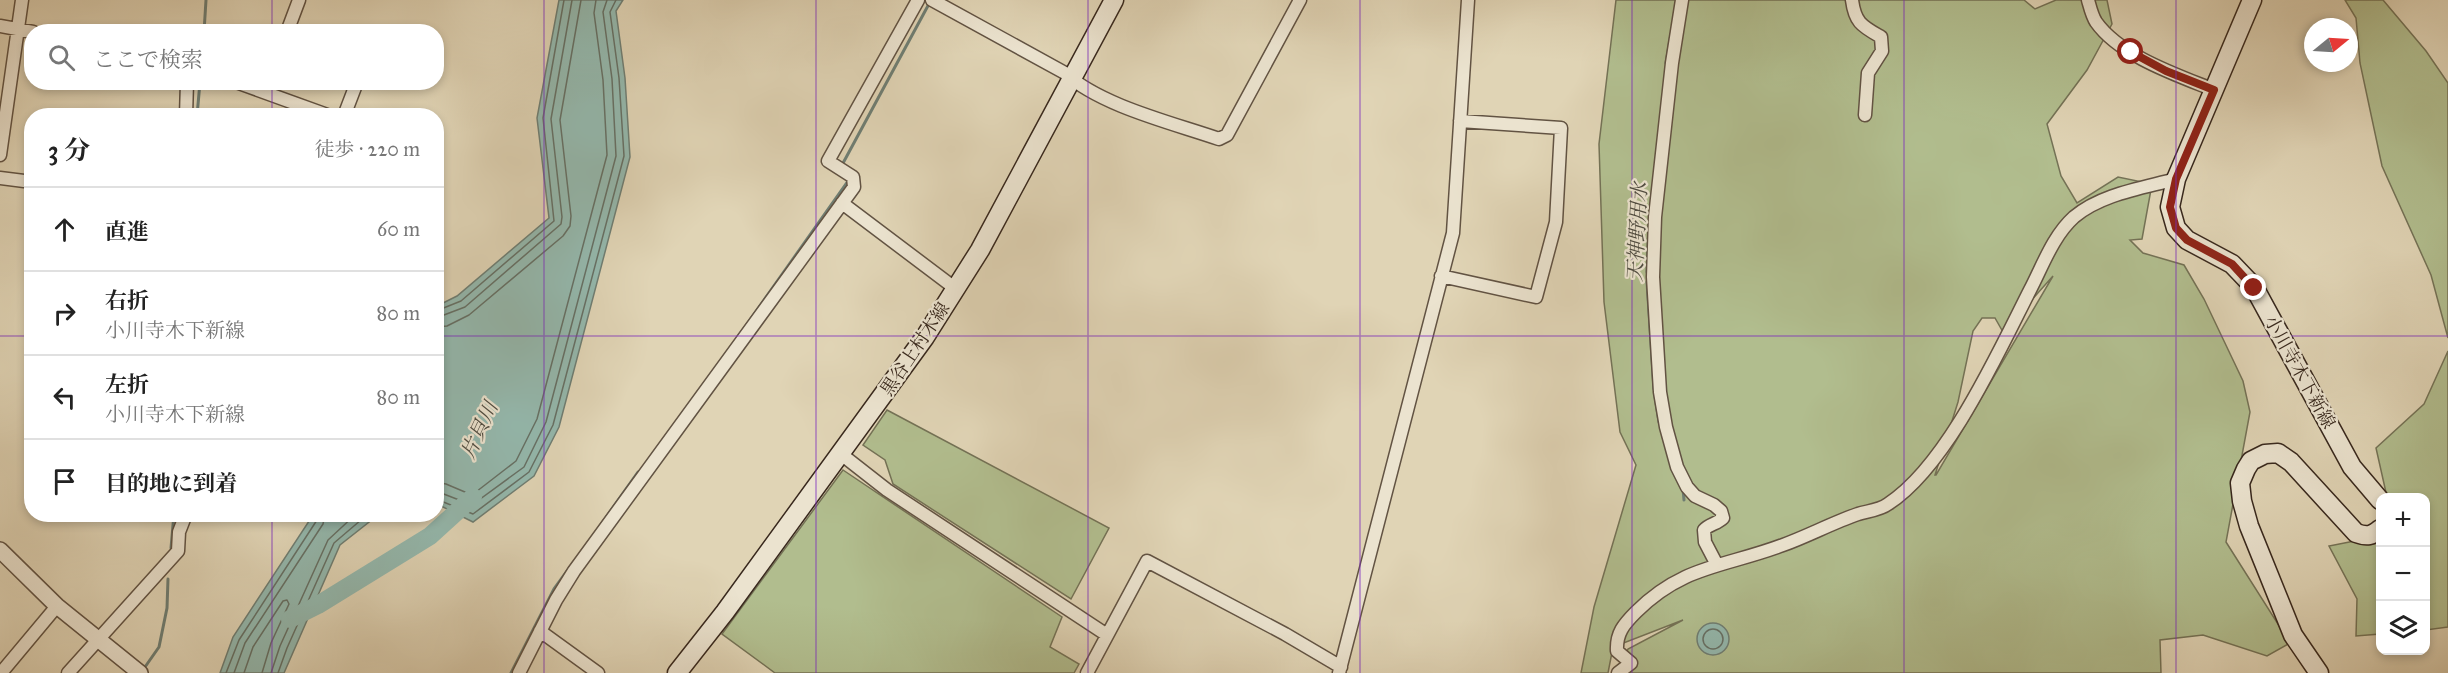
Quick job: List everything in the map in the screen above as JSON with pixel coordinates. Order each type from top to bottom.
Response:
[{"type":"main road","name":"黒谷上村木線","points":[[677,673],[926,337],[1005,204],[1114,0]]},
{"type":"main road","name":"小川寺木下新線","points":[[2252,0],[2176,179],[2170,207],[2176,228],[2187,240],[2232,264],[2254,288],[2352,467],[2376,495]]},
{"type":"main road","points":[[2319,673],[2293,635],[2248,526],[2240,483],[2246,469],[2251,461],[2265,454],[2278,453],[2291,462],[2356,533],[2365,536],[2376,533]]},
{"type":"street","points":[[0,155],[22,0]]},
{"type":"street","points":[[290,24],[299,0]]},
{"type":"street","points":[[519,673],[574,571],[854,187],[853,177],[828,161],[918,0]]},
{"type":"street","points":[[932,0],[1065,73],[1077,84],[1122,105],[1219,139],[1227,135],[1300,0]]},
{"type":"street","points":[[1087,673],[1148,561],[1285,634],[1340,670],[1453,233],[1468,0]]},
{"type":"street","points":[[1682,0],[1672,63],[1655,217],[1653,277],[1660,392],[1666,427],[1677,467],[1687,487],[1695,496],[1721,511],[1722,518],[1719,522],[1704,530],[1705,542],[1717,565]]},
{"type":"street","points":[[1852,0],[1854,14],[1862,27],[1881,37],[1882,51],[1868,73],[1865,115]]},
{"type":"street","points":[[2088,0],[2095,21],[2122,45],[2166,71],[2214,90]]},
{"type":"street","points":[[0,26],[24,30]]},
{"type":"street","points":[[186,108],[187,90]]},
{"type":"street","points":[[274,90],[313,108]]},
{"type":"street","points":[[347,108],[354,90]]},
{"type":"street","points":[[1441,276],[1536,297],[1556,222],[1561,128],[1460,121]]},
{"type":"street","points":[[0,178],[24,181]]},
{"type":"street","points":[[1618,673],[1631,663],[1617,651],[1616,638],[1624,624],[1652,596],[1683,576],[1781,546],[1858,514],[1887,506],[1907,489],[1926,470],[1955,429],[1999,352],[2059,232],[2076,215],[2101,200],[2176,179]]},
{"type":"street","points":[[842,203],[956,289]]},
{"type":"street","points":[[841,454],[887,490],[1107,635]]},
{"type":"street","points":[[68,673],[178,551],[179,532],[183,522]]},
{"type":"street","points":[[0,550],[57,606],[140,673]]},
{"type":"street","points":[[1,673],[57,606]]},
{"type":"street","points":[[540,631],[598,673]]},
{"type":"green space","points":[[1616,0],[2024,0],[2035,9],[2056,0],[2107,0],[2112,24],[2087,70],[2047,124],[2061,176],[2077,203],[2118,177],[2152,184],[2142,239],[2130,240],[2143,253],[2184,265],[2204,299],[2243,381],[2250,412],[2226,542],[2290,643],[2267,656],[2203,635],[2160,640],[2161,673],[1617,673],[1628,649],[1683,620],[1613,647],[1608,673],[1581,673],[1594,607],[1636,465],[1620,432],[1604,302],[1599,144]],"holes":[[[2053,276],[1936,475],[1958,402],[1973,331],[1982,318],[1995,318],[2003,332]]]},
{"type":"green space","points":[[2345,0],[2383,0],[2426,51],[2448,83],[2448,338],[2431,275],[2382,166],[2360,63],[2358,18]]},
{"type":"green space","points":[[2448,351],[2448,627],[2430,629],[2430,493],[2386,493],[2376,448],[2424,404]]},
{"type":"green space","points":[[887,410],[1109,528],[1071,599],[893,484],[885,460],[863,445]]},
{"type":"green space","points":[[843,470],[1062,617],[1050,647],[1079,664],[1074,673],[775,673],[722,634]]},
{"type":"green space","points":[[2376,537],[2376,634],[2356,636],[2357,599],[2329,546]]},
{"type":"water","points":[[559,0],[623,0],[616,11],[625,78],[630,157],[559,427],[534,476],[473,522],[444,508],[444,302],[457,296],[549,218],[537,118]]},
{"type":"water","points":[[308,522],[369,522],[340,545],[284,673],[220,673],[233,637]]},
{"type":"water","points":[[1713,623],[1724,628],[1729,639],[1724,650],[1713,655],[1702,650],[1697,639],[1702,628]]},
{"type":"waterway","points":[[204,24],[206,0]]},
{"type":"waterway","points":[[842,165],[930,2]]},
{"type":"waterway","name":"天神野用水","points":[[1666,63],[1671,34]]},
{"type":"waterway","points":[[198,108],[199,90]]},
{"type":"waterway","points":[[740,334],[848,181]]},
{"type":"waterway","name":"天神野用水","points":[[1647,272],[1649,225]]},
{"type":"waterway","name":"天神野用水","points":[[1647,282],[1654,389]]},
{"type":"waterway","name":"天神野用水","points":[[1655,396],[1659,422]]},
{"type":"waterway","points":[[602,523],[638,472]]},
{"type":"waterway","name":"天神野用水","points":[[1683,489],[1684,500]]},
{"type":"waterway","name":"片貝川","points":[[290,619],[318,605],[430,536],[473,497]]},
{"type":"waterway","points":[[171,548],[173,522]]},
{"type":"waterway","points":[[511,673],[554,589],[570,567]]},
{"type":"waterway","points":[[145,667],[159,647],[167,608],[168,579]]},
{"type":"route","points":[[2131,52],[2166,71],[2214,90],[2176,179],[2170,207],[2176,228],[2187,240],[2232,264],[2254,288]]}]
